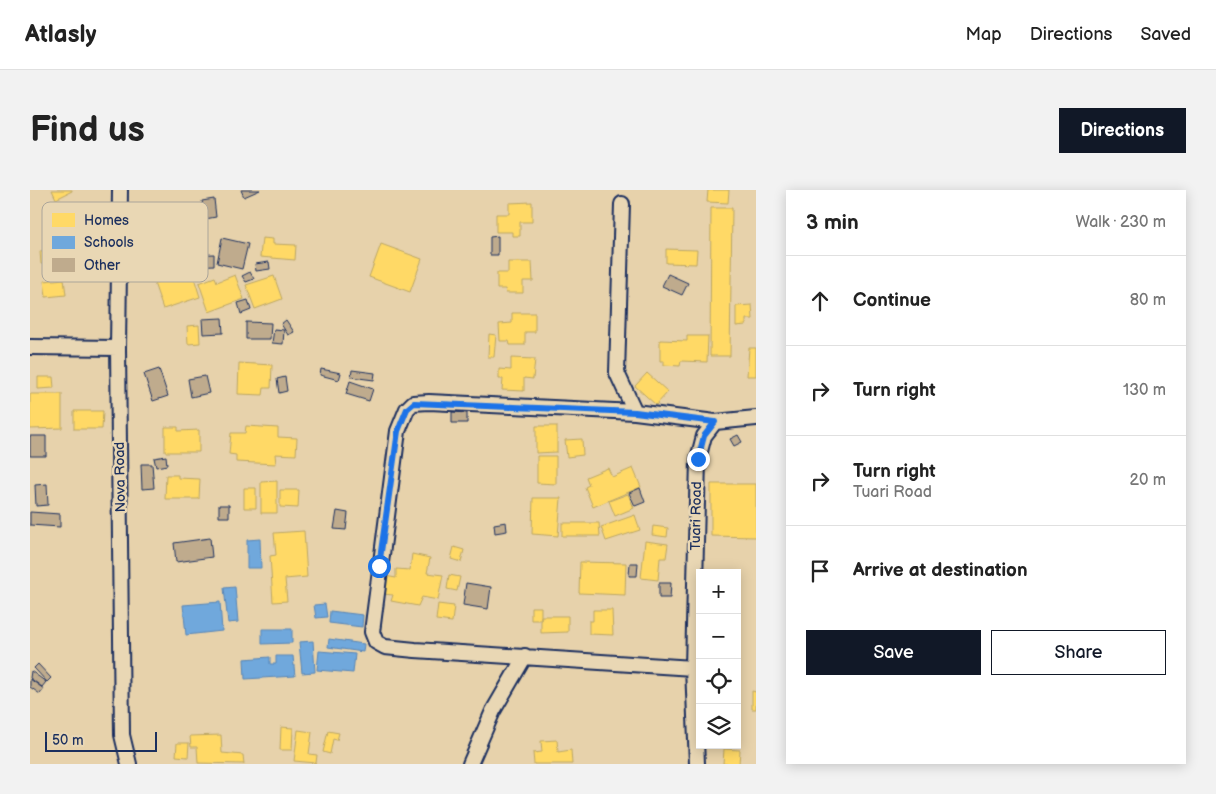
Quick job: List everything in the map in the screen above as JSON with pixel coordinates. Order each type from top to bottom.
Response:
[{"type":"street","points":[[622,204],[617,373],[635,412]]},
{"type":"street","name":"Nova Road","points":[[119,282],[122,735],[129,764]]},
{"type":"street","points":[[30,347],[118,348]]},
{"type":"street","points":[[693,668],[415,650],[386,647],[376,642],[372,632],[379,566],[398,431],[403,418],[414,403],[429,402],[635,412],[715,422],[756,418]]},
{"type":"street","name":"Tuari Road","points":[[697,764],[693,668],[698,459],[704,436],[715,422]]},
{"type":"street","points":[[470,764],[493,711],[525,656]]},
{"type":"building: Homes","points":[[52,190],[72,190],[72,191],[56,199]]},
{"type":"building: Homes","points":[[708,190],[729,190],[728,203],[707,202]]},
{"type":"building: Homes","points":[[532,202],[532,222],[520,222],[520,236],[512,236],[512,232],[496,232],[496,214],[509,214],[509,203]]},
{"type":"building: Homes","points":[[711,208],[732,208],[730,356],[710,356]]},
{"type":"building: Homes","points":[[262,238],[273,239],[273,244],[296,245],[295,260],[260,257]]},
{"type":"building: Homes","points":[[381,244],[422,259],[410,292],[369,277]]},
{"type":"building: Homes","points":[[666,249],[697,250],[696,264],[666,263]]},
{"type":"building: Homes","points":[[40,251],[42,251],[42,264],[41,264]]},
{"type":"building: Homes","points":[[508,262],[532,262],[533,281],[523,281],[523,293],[506,293],[505,289],[497,289],[497,273],[508,273]]},
{"type":"building: Homes","points":[[235,275],[244,299],[209,312],[199,283],[208,282],[208,280],[215,277],[217,282]]},
{"type":"building: Homes","points":[[274,276],[282,299],[255,309],[246,285]]},
{"type":"building: Homes","points":[[44,282],[64,282],[66,295],[46,297]]},
{"type":"building: Homes","points":[[195,282],[200,297],[163,309],[154,283]]},
{"type":"building: Homes","points":[[752,305],[753,319],[746,319],[746,325],[736,326],[736,306]]},
{"type":"building: Homes","points":[[512,313],[535,313],[535,332],[525,332],[525,345],[510,345],[509,341],[500,341],[499,324],[512,323]]},
{"type":"building: Homes","points":[[199,325],[200,343],[188,344],[187,326]]},
{"type":"building: Homes","points":[[489,334],[496,335],[494,357],[488,357]]},
{"type":"building: Homes","points":[[687,336],[708,336],[707,362],[681,361],[680,366],[664,365],[664,361],[660,361],[660,340],[687,341]]},
{"type":"building: Homes","points":[[749,348],[756,348],[756,376],[747,376]]},
{"type":"building: Homes","points":[[511,358],[535,359],[533,379],[524,378],[524,391],[502,390],[503,379],[499,379],[499,369],[511,370]]},
{"type":"building: Homes","points":[[239,363],[272,365],[271,388],[264,388],[263,395],[238,394]]},
{"type":"building: Homes","points":[[647,373],[668,392],[656,405],[635,386]]},
{"type":"building: Homes","points":[[38,377],[53,377],[54,388],[38,389]]},
{"type":"building: Homes","points":[[30,394],[62,394],[62,428],[30,429]]},
{"type":"building: Homes","points":[[74,411],[103,411],[102,429],[74,429]]},
{"type":"building: Homes","points":[[246,426],[278,428],[278,437],[297,438],[296,455],[275,454],[276,464],[236,462],[236,455],[229,454],[231,433],[245,433]]},
{"type":"building: Homes","points":[[536,426],[557,426],[557,452],[536,453]]},
{"type":"building: Homes","points":[[165,427],[178,427],[178,431],[199,430],[199,452],[165,452]]},
{"type":"building: Homes","points":[[582,439],[583,455],[567,457],[565,440]]},
{"type":"building: Homes","points":[[537,456],[556,456],[556,484],[537,483]]},
{"type":"building: Homes","points":[[608,468],[612,477],[633,468],[641,487],[593,507],[585,487],[589,485],[586,477]]},
{"type":"building: Homes","points":[[166,475],[178,475],[178,478],[200,479],[199,499],[165,499]]},
{"type":"building: Homes","points":[[277,481],[277,513],[261,513],[261,482]]},
{"type":"building: Homes","points":[[711,484],[756,484],[756,537],[711,536]]},
{"type":"building: Homes","points":[[244,488],[256,488],[256,508],[244,508]]},
{"type":"building: Homes","points":[[280,490],[299,490],[298,508],[280,507]]},
{"type":"building: Homes","points":[[628,494],[634,508],[615,516],[609,501]]},
{"type":"building: Homes","points":[[533,498],[561,498],[558,536],[532,534]]},
{"type":"building: Homes","points":[[635,515],[640,530],[606,541],[601,527]]},
{"type":"building: Homes","points":[[562,523],[599,523],[600,536],[562,536]]},
{"type":"building: Homes","points":[[653,526],[668,528],[667,537],[652,535]]},
{"type":"building: Homes","points":[[304,531],[307,577],[285,579],[287,601],[273,602],[270,556],[276,555],[274,533]]},
{"type":"building: Homes","points":[[645,541],[668,544],[666,558],[660,558],[658,580],[641,578]]},
{"type":"building: Homes","points":[[454,547],[464,550],[461,562],[451,559]]},
{"type":"building: Homes","points":[[412,554],[430,558],[427,573],[443,575],[438,600],[422,597],[418,606],[391,601],[393,595],[383,594],[385,576],[396,578],[396,569],[410,570]]},
{"type":"building: Homes","points":[[580,562],[626,563],[625,595],[579,593]]},
{"type":"building: Homes","points":[[449,575],[460,577],[457,591],[447,589]]},
{"type":"building: Homes","points":[[438,604],[454,606],[452,622],[436,620]]},
{"type":"building: Homes","points":[[531,607],[541,607],[541,620],[531,620]]},
{"type":"building: Homes","points":[[593,610],[612,610],[613,635],[589,634],[589,621],[593,621]]},
{"type":"building: Homes","points":[[541,616],[568,616],[568,632],[541,633]]},
{"type":"building: Homes","points":[[752,691],[756,692],[756,709],[752,709]]},
{"type":"building: Homes","points":[[281,727],[293,728],[292,750],[280,750]]},
{"type":"building: Homes","points":[[298,730],[312,732],[309,754],[317,755],[316,763],[294,761]]},
{"type":"building: Homes","points":[[328,731],[339,733],[337,740],[333,739],[330,754],[323,752]]},
{"type":"building: Homes","points":[[221,735],[222,753],[243,755],[244,764],[198,763],[197,747],[191,747],[190,736]]},
{"type":"building: Homes","points":[[557,740],[558,752],[571,750],[572,764],[534,764],[533,753],[542,752],[541,741]]},
{"type":"building: Homes","points":[[177,743],[189,743],[188,757],[176,756]]},
{"type":"building: Homes","points":[[724,749],[740,750],[739,764],[723,764]]},
{"type":"building: Schools","points":[[260,539],[261,568],[247,568],[247,540]]},
{"type":"building: Schools","points":[[235,587],[238,622],[228,623],[224,588]]},
{"type":"building: Schools","points":[[220,602],[222,631],[186,635],[183,605]]},
{"type":"building: Schools","points":[[325,604],[327,617],[316,618],[314,605]]},
{"type":"building: Schools","points":[[330,611],[363,615],[362,627],[329,623]]},
{"type":"building: Schools","points":[[262,629],[292,629],[292,643],[262,644]]},
{"type":"building: Schools","points":[[329,639],[364,644],[363,652],[328,647]]},
{"type":"building: Schools","points":[[313,641],[315,672],[302,673],[299,642]]},
{"type":"building: Schools","points":[[319,651],[355,654],[353,673],[317,670]]},
{"type":"building: Schools","points":[[276,656],[293,656],[295,676],[245,679],[244,659],[270,657],[270,664],[276,664]]},
{"type":"building: Other","points":[[241,190],[260,190],[244,197]]},
{"type":"building: Other","points":[[214,199],[216,217],[208,218],[208,202],[202,201]]},
{"type":"building: Other","points":[[498,236],[498,255],[490,255],[490,237]]},
{"type":"building: Other","points":[[222,238],[248,244],[242,269],[217,263]]},
{"type":"building: Other","points":[[208,254],[214,254],[214,265],[208,265]]},
{"type":"building: Other","points":[[269,262],[270,269],[256,271],[255,264]]},
{"type":"building: Other","points":[[250,272],[254,279],[246,282],[242,276]]},
{"type":"building: Other","points":[[668,274],[688,283],[682,295],[662,286]]},
{"type":"building: Other","points":[[248,300],[251,310],[241,314],[238,303]]},
{"type":"building: Other","points":[[222,318],[223,333],[203,334],[202,319]]},
{"type":"building: Other","points":[[286,320],[294,332],[288,335],[281,324]]},
{"type":"building: Other","points":[[246,322],[271,323],[270,339],[246,339]]},
{"type":"building: Other","points":[[274,329],[284,330],[283,344],[272,343]]},
{"type":"building: Other","points":[[159,369],[168,396],[153,401],[144,374]]},
{"type":"building: Other","points":[[321,369],[341,373],[339,380],[320,375]]},
{"type":"building: Other","points":[[352,370],[375,373],[374,380],[351,377]]},
{"type":"building: Other","points":[[205,376],[209,393],[191,397],[188,379]]},
{"type":"building: Other","points":[[285,377],[287,391],[279,393],[277,379]]},
{"type":"building: Other","points":[[350,381],[373,389],[369,401],[346,394]]},
{"type":"building: Other","points":[[452,412],[467,413],[467,423],[452,423]]},
{"type":"building: Other","points":[[738,435],[742,442],[734,446],[730,439]]},
{"type":"building: Other","points":[[30,436],[46,436],[46,456],[30,456]]},
{"type":"building: Other","points":[[166,456],[167,465],[156,467],[154,458]]},
{"type":"building: Other","points":[[141,464],[152,464],[154,488],[142,489]]},
{"type":"building: Other","points":[[47,484],[48,505],[36,506],[35,485]]},
{"type":"building: Other","points":[[640,488],[645,502],[635,506],[629,493]]},
{"type":"building: Other","points":[[219,505],[229,505],[229,517],[219,517]]},
{"type":"building: Other","points":[[337,511],[348,513],[346,530],[334,529]]},
{"type":"building: Other","points":[[30,512],[60,514],[60,527],[30,525]]},
{"type":"building: Other","points":[[506,522],[507,531],[495,533],[494,524]]},
{"type":"building: Other","points":[[210,538],[212,557],[176,562],[174,543]]},
{"type":"building: Other","points":[[630,563],[638,563],[637,576],[629,576]]},
{"type":"building: Other","points":[[466,583],[491,587],[488,609],[463,605]]},
{"type":"building: Other","points":[[659,583],[671,583],[670,598],[659,598]]},
{"type":"building: Other","points":[[38,664],[51,678],[47,682],[34,668]]},
{"type":"building: Other","points":[[31,671],[46,682],[42,687],[30,678]]},
{"type":"building: Other","points":[[30,679],[44,689],[40,694],[30,687]]},
{"type":"route","points":[[379,566],[398,431],[407,409],[414,403],[429,402],[635,412],[715,422],[704,436],[698,459]]}]
